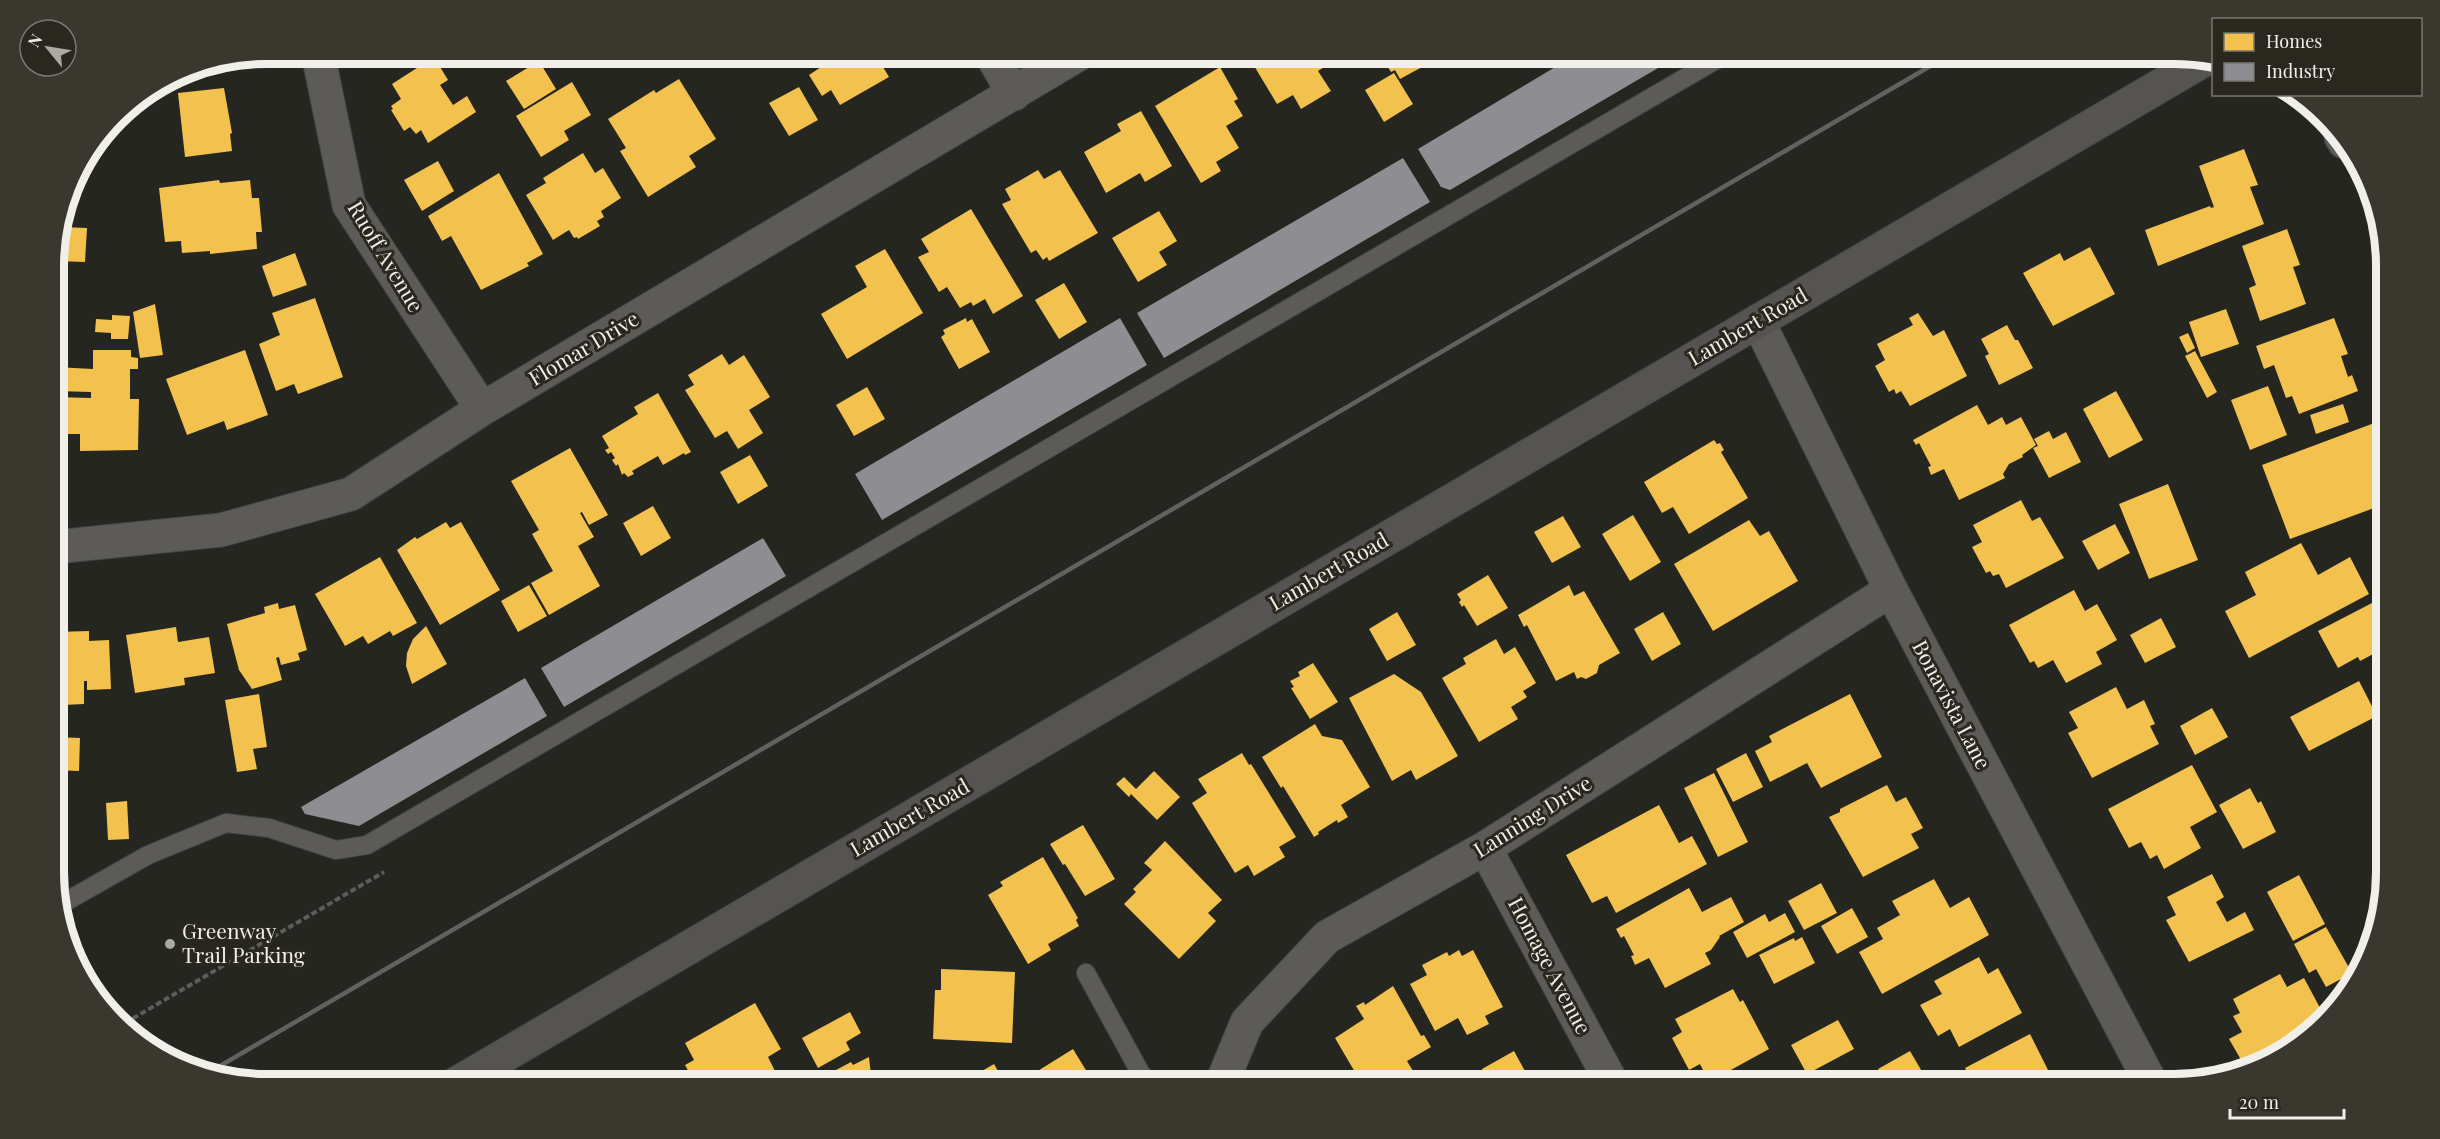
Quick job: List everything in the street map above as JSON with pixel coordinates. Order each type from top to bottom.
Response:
[{"type":"main road","name":"Lambert Road","points":[[471,1075],[2194,66]]},
{"type":"street","name":"Ruoff Avenue","points":[[320,64],[349,205],[482,410]]},
{"type":"street","points":[[997,64],[1014,94]]},
{"type":"street","name":"Flomar Drive","points":[[65,546],[221,530],[351,494],[482,410],[1063,64]]},
{"type":"street","name":"Bonavista Lane","points":[[1758,321],[1891,590],[2147,1074]]},
{"type":"street","name":"Lanning Drive","points":[[1225,1075],[1247,1022],[1327,936],[1485,848],[1891,590]]},
{"type":"street","name":"Homage Avenue","points":[[1485,848],[1607,1074]]},
{"type":"lane","points":[[66,901],[148,855],[226,823],[269,828],[336,850],[367,845],[1709,64]]},
{"type":"lane","points":[[1086,973],[1142,1075]]},
{"type":"building: Homes","points":[[423,64],[438,64],[448,80],[440,85],[453,105],[467,96],[476,112],[428,143],[421,130],[416,134],[410,127],[404,131],[391,110],[393,109],[391,106],[401,99],[392,84]]},
{"type":"building: Homes","points":[[534,64],[541,64],[556,89],[524,109],[506,81]]},
{"type":"building: Homes","points":[[881,64],[889,77],[840,105],[831,90],[822,96],[809,75],[824,65]]},
{"type":"building: Homes","points":[[1253,64],[1329,64],[1318,71],[1331,91],[1301,109],[1293,95],[1277,104]]},
{"type":"building: Homes","points":[[1386,64],[1428,64],[1400,79],[1395,70],[1391,72]]},
{"type":"building: Homes","points":[[1220,67],[1238,99],[1234,101],[1243,116],[1226,126],[1239,148],[1216,162],[1221,171],[1201,183],[1155,106]]},
{"type":"building: Homes","points":[[1394,73],[1413,104],[1384,122],[1365,90]]},
{"type":"building: Homes","points":[[679,79],[716,139],[689,156],[696,167],[648,197],[620,151],[626,148],[608,119],[654,90],[656,93]]},
{"type":"building: Homes","points":[[572,82],[591,115],[564,131],[569,140],[541,157],[516,116]]},
{"type":"building: Homes","points":[[799,87],[818,120],[789,136],[769,103]]},
{"type":"building: Homes","points":[[224,88],[232,133],[230,134],[232,151],[185,157],[178,93]]},
{"type":"building: Homes","points":[[1141,111],[1172,166],[1145,182],[1140,173],[1106,193],[1084,152],[1121,131],[1117,124]]},
{"type":"building: Homes","points":[[2244,149],[2258,185],[2250,187],[2264,224],[2158,266],[2145,230],[2210,206],[2214,207],[2199,166]]},
{"type":"building: Homes","points":[[583,153],[595,173],[603,168],[621,198],[601,211],[604,217],[597,221],[600,226],[578,239],[574,238],[569,230],[553,240],[526,195],[546,183],[543,178]]},
{"type":"building: Homes","points":[[438,161],[454,191],[422,211],[404,180]]},
{"type":"building: Homes","points":[[1038,170],[1044,179],[1060,170],[1098,233],[1049,261],[1047,257],[1043,260],[1036,250],[1031,253],[1002,204],[1011,200],[1005,189]]},
{"type":"building: Homes","points":[[499,173],[543,254],[527,263],[529,266],[481,290],[451,236],[442,241],[428,216]]},
{"type":"building: Homes","points":[[219,180],[220,183],[250,180],[252,198],[259,198],[262,232],[256,232],[257,249],[210,254],[210,251],[182,253],[181,241],[165,242],[159,188]]},
{"type":"building: Homes","points":[[971,209],[1023,296],[993,314],[985,299],[973,306],[971,302],[960,308],[947,287],[939,292],[918,257],[929,252],[921,239]]},
{"type":"building: Homes","points":[[1159,211],[1177,241],[1159,252],[1167,265],[1138,282],[1112,238]]},
{"type":"building: Homes","points":[[68,227],[87,228],[85,262],[65,261]]},
{"type":"building: Homes","points":[[2287,229],[2300,265],[2293,267],[2306,304],[2260,321],[2249,288],[2256,285],[2242,246]]},
{"type":"building: Homes","points":[[2090,247],[2115,294],[2053,326],[2023,273],[2060,253],[2064,261]]},
{"type":"building: Homes","points":[[885,249],[923,313],[847,359],[821,314],[867,287],[855,266]]},
{"type":"building: Homes","points":[[295,253],[307,285],[273,297],[262,266]]},
{"type":"building: Homes","points":[[1064,283],[1087,322],[1059,339],[1035,300]]},
{"type":"building: Homes","points":[[315,298],[343,377],[298,394],[294,384],[276,391],[259,344],[280,335],[272,313]]},
{"type":"building: Homes","points":[[155,304],[163,355],[140,358],[133,312]]},
{"type":"building: Homes","points":[[2226,309],[2239,344],[2201,357],[2189,322]]},
{"type":"building: Homes","points":[[1918,313],[1933,336],[1944,330],[1967,376],[1910,406],[1901,391],[1896,394],[1894,389],[1889,392],[1875,366],[1885,360],[1877,344],[1913,325],[1909,318]]},
{"type":"building: Homes","points":[[112,315],[130,316],[128,339],[111,339],[111,333],[95,332],[96,319],[112,320]]},
{"type":"building: Homes","points":[[966,318],[967,322],[972,319],[990,352],[959,369],[941,337],[945,334],[943,330]]},
{"type":"building: Homes","points":[[2334,318],[2348,354],[2341,356],[2348,377],[2352,375],[2358,391],[2299,414],[2292,396],[2286,398],[2274,365],[2264,369],[2256,346]]},
{"type":"building: Homes","points":[[2007,325],[2033,368],[1999,385],[1985,356],[1989,354],[1981,339]]},
{"type":"building: Homes","points":[[2188,333],[2195,348],[2187,353],[2179,337]]},
{"type":"building: Homes","points":[[93,350],[131,350],[131,357],[138,358],[138,369],[130,369],[130,399],[139,399],[138,450],[80,451],[80,434],[65,434],[65,397],[91,398],[91,392],[65,391],[65,368],[93,369]]},
{"type":"building: Homes","points":[[245,350],[268,415],[227,430],[224,421],[187,435],[166,379]]},
{"type":"building: Homes","points":[[2195,351],[2217,392],[2207,398],[2185,356]]},
{"type":"building: Homes","points":[[722,354],[729,365],[744,355],[770,397],[749,410],[763,433],[738,449],[727,431],[715,438],[685,390],[694,385],[688,375]]},
{"type":"building: Homes","points":[[2268,386],[2287,435],[2250,450],[2231,400]]},
{"type":"building: Homes","points":[[867,387],[885,419],[854,436],[836,405]]},
{"type":"building: Homes","points":[[2116,391],[2143,440],[2109,458],[2083,409]]},
{"type":"building: Homes","points":[[658,393],[691,452],[685,455],[684,453],[663,465],[658,456],[632,471],[634,474],[628,477],[624,473],[622,475],[618,464],[616,466],[612,460],[615,458],[611,452],[608,454],[605,450],[609,448],[602,436],[638,414],[634,407]]},
{"type":"building: Homes","points":[[2343,404],[2349,422],[2316,434],[2310,415]]},
{"type":"building: Homes","points":[[1977,405],[1988,425],[2002,417],[2006,425],[2021,417],[2036,445],[2022,455],[2023,457],[2009,464],[2003,474],[2005,478],[1959,500],[1944,469],[1931,475],[1928,467],[1931,466],[1919,443],[1916,445],[1913,440]]},
{"type":"building: Homes","points":[[2376,422],[2376,507],[2290,539],[2262,465]]},
{"type":"building: Homes","points":[[2049,431],[2053,439],[2066,432],[2081,462],[2049,478],[2033,448],[2038,446],[2034,439]]},
{"type":"building: Homes","points":[[1714,440],[1717,444],[1720,443],[1724,450],[1721,452],[1748,498],[1689,534],[1673,507],[1662,513],[1644,482]]},
{"type":"building: Homes","points":[[570,448],[608,515],[589,525],[582,512],[580,513],[594,537],[578,546],[600,586],[549,615],[531,583],[553,571],[532,534],[539,530],[511,481]]},
{"type":"building: Homes","points":[[750,455],[768,486],[738,504],[720,472]]},
{"type":"building: Homes","points":[[2168,484],[2198,560],[2149,579],[2119,504]]},
{"type":"building: Homes","points":[[2021,500],[2032,521],[2040,517],[2064,558],[2006,588],[1999,574],[1993,576],[1990,571],[1986,573],[1972,547],[1982,542],[1973,525]]},
{"type":"building: Homes","points":[[653,506],[671,538],[641,556],[623,523]]},
{"type":"building: Homes","points":[[1633,515],[1661,562],[1630,581],[1602,534]]},
{"type":"building: Homes","points":[[1563,516],[1581,547],[1552,563],[1534,532]]},
{"type":"building: Homes","points":[[1749,520],[1760,536],[1769,531],[1798,581],[1713,631],[1674,564]]},
{"type":"building: Homes","points":[[446,522],[450,528],[461,522],[500,590],[440,625],[397,550],[415,537],[417,539]]},
{"type":"building: Homes","points":[[2115,524],[2130,553],[2098,570],[2082,541]]},
{"type":"building: Homes","points":[[2301,543],[2318,575],[2350,557],[2369,594],[2249,658],[2225,611],[2256,595],[2245,572]]},
{"type":"building: Homes","points":[[380,557],[417,623],[393,636],[390,631],[368,644],[363,636],[345,646],[315,594]]},
{"type":"building: Homes","points":[[1488,575],[1508,608],[1477,626],[1464,605],[1462,607],[1457,594]]},
{"type":"building: Homes","points":[[529,585],[547,616],[518,632],[501,601]]},
{"type":"building: Homes","points":[[1569,585],[1574,596],[1584,591],[1620,653],[1599,665],[1597,673],[1586,679],[1581,677],[1577,679],[1574,672],[1556,681],[1527,625],[1524,627],[1518,615]]},
{"type":"building: Homes","points":[[2074,590],[2085,611],[2097,604],[2117,640],[2096,652],[2102,664],[2066,683],[2053,660],[2038,668],[2034,661],[2030,663],[2009,625]]},
{"type":"building: Homes","points":[[278,603],[279,609],[295,605],[307,650],[298,653],[300,660],[281,665],[279,657],[276,658],[282,680],[252,689],[239,670],[227,624],[265,613],[264,607]]},
{"type":"building: Homes","points":[[2372,603],[2376,611],[2376,653],[2360,661],[2358,657],[2338,668],[2318,631]]},
{"type":"building: Homes","points":[[1397,612],[1416,645],[1387,661],[1369,629]]},
{"type":"building: Homes","points":[[1663,612],[1681,644],[1652,661],[1634,629]]},
{"type":"building: Homes","points":[[2161,618],[2176,647],[2145,663],[2130,635]]},
{"type":"building: Homes","points":[[426,626],[447,664],[412,684],[406,666],[407,653],[413,639]]},
{"type":"building: Homes","points":[[176,627],[178,642],[209,637],[215,673],[184,678],[185,685],[135,693],[126,635]]},
{"type":"building: Homes","points":[[89,631],[89,641],[109,640],[111,689],[87,690],[87,681],[84,681],[84,704],[64,705],[64,632]]},
{"type":"building: Homes","points":[[1496,639],[1504,654],[1515,647],[1536,683],[1523,691],[1527,697],[1511,707],[1518,719],[1479,742],[1442,678],[1466,664],[1463,658]]},
{"type":"building: Homes","points":[[1313,663],[1338,702],[1310,719],[1291,688],[1294,687],[1290,681],[1300,676],[1298,672]]},
{"type":"building: Homes","points":[[1394,674],[1421,692],[1458,756],[1416,780],[1411,770],[1392,781],[1349,698]]},
{"type":"building: Homes","points":[[2359,681],[2376,714],[2376,717],[2309,751],[2290,717]]},
{"type":"building: Homes","points":[[2116,687],[2127,709],[2144,700],[2155,724],[2150,726],[2159,744],[2092,778],[2068,733],[2078,728],[2069,712]]},
{"type":"building: Homes","points":[[259,694],[267,747],[253,749],[257,769],[237,772],[225,700]]},
{"type":"building: Homes","points":[[1850,694],[1882,757],[1821,788],[1807,763],[1770,782],[1755,751],[1772,742],[1769,736]]},
{"type":"building: Homes","points":[[2212,708],[2228,737],[2195,755],[2180,726]]},
{"type":"building: Homes","points":[[1315,724],[1322,736],[1342,740],[1370,787],[1341,805],[1348,817],[1338,823],[1337,820],[1314,837],[1283,786],[1281,788],[1262,757]]},
{"type":"building: Homes","points":[[64,737],[80,738],[79,771],[64,770]]},
{"type":"building: Homes","points":[[1242,753],[1296,837],[1279,847],[1285,857],[1254,876],[1248,865],[1235,873],[1192,803],[1207,793],[1198,779]]},
{"type":"building: Homes","points":[[1746,753],[1763,787],[1733,802],[1716,769]]},
{"type":"building: Homes","points":[[2192,765],[2217,812],[2190,827],[2201,848],[2164,869],[2157,855],[2150,859],[2141,842],[2129,848],[2108,809]]},
{"type":"building: Homes","points":[[1154,771],[1180,797],[1157,820],[1131,794],[1129,797],[1116,784],[1124,777],[1136,789]]},
{"type":"building: Homes","points":[[1714,773],[1748,842],[1718,857],[1684,788]]},
{"type":"building: Homes","points":[[1887,785],[1896,802],[1906,797],[1923,828],[1911,834],[1919,848],[1863,877],[1829,817]]},
{"type":"building: Homes","points":[[2250,788],[2258,803],[2261,801],[2276,832],[2243,849],[2219,805]]},
{"type":"building: Homes","points":[[127,801],[129,839],[108,840],[106,803]]},
{"type":"building: Homes","points":[[1659,805],[1679,843],[1692,836],[1707,864],[1616,913],[1607,896],[1592,903],[1566,855]]},
{"type":"building: Homes","points":[[1083,825],[1115,879],[1085,896],[1050,844]]},
{"type":"building: Homes","points":[[1165,841],[1222,900],[1208,913],[1216,921],[1179,959],[1124,904],[1136,892],[1133,889],[1152,870],[1144,863]]},
{"type":"building: Homes","points":[[1043,857],[1078,918],[1076,920],[1079,926],[1048,944],[1051,950],[1028,964],[988,895],[1003,886],[1000,882]]},
{"type":"building: Homes","points":[[2212,874],[2224,897],[2216,902],[2227,922],[2245,912],[2254,930],[2189,962],[2166,920],[2176,915],[2167,897]]},
{"type":"building: Homes","points":[[2299,875],[2325,924],[2293,941],[2267,892]]},
{"type":"building: Homes","points":[[1934,879],[1950,908],[1969,897],[1989,935],[1882,994],[1859,952],[1883,939],[1877,928],[1900,915],[1892,901]]},
{"type":"building: Homes","points":[[1821,883],[1837,913],[1804,930],[1788,901]]},
{"type":"building: Homes","points":[[1689,888],[1702,912],[1731,897],[1744,922],[1719,936],[1711,950],[1705,953],[1711,964],[1665,988],[1649,958],[1635,965],[1631,956],[1634,955],[1624,936],[1621,938],[1616,929]]},
{"type":"building: Homes","points":[[1852,908],[1868,937],[1837,954],[1821,926]]},
{"type":"building: Homes","points":[[1785,913],[1795,932],[1747,958],[1733,932],[1765,914],[1769,922]]},
{"type":"building: Homes","points":[[2326,927],[2350,970],[2348,974],[2326,987],[2316,969],[2309,973],[2294,944]]},
{"type":"building: Homes","points":[[1802,937],[1815,963],[1774,984],[1759,955],[1794,938],[1795,941]]},
{"type":"building: Homes","points":[[1459,950],[1462,956],[1473,950],[1503,1007],[1485,1016],[1489,1024],[1467,1035],[1458,1018],[1435,1031],[1410,984],[1427,975],[1422,965],[1447,952],[1449,956]]},
{"type":"building: Homes","points":[[1979,957],[1988,974],[1998,968],[2022,1013],[1959,1047],[1950,1029],[1938,1036],[1920,1005],[1942,994],[1934,981]]},
{"type":"building: Homes","points":[[941,969],[1015,972],[1012,1043],[933,1039],[935,990],[941,990]]},
{"type":"building: Homes","points":[[2280,974],[2287,987],[2304,978],[2321,1010],[2286,1040],[2263,1054],[2242,1062],[2229,1039],[2242,1032],[2233,1016],[2240,1013],[2233,999]]},
{"type":"building: Homes","points":[[1393,986],[1421,1036],[1424,1035],[1431,1047],[1407,1061],[1413,1071],[1407,1074],[1356,1074],[1335,1038],[1364,1019],[1356,1006],[1364,1002],[1365,1005]]},
{"type":"building: Homes","points":[[1733,989],[1740,1002],[1743,1000],[1769,1049],[1723,1074],[1705,1074],[1700,1064],[1689,1070],[1672,1038],[1682,1032],[1675,1019]]},
{"type":"building: Homes","points":[[755,1003],[781,1049],[768,1057],[775,1071],[769,1075],[690,1075],[685,1065],[694,1060],[685,1043]]},
{"type":"building: Homes","points":[[850,1012],[861,1033],[846,1042],[850,1050],[818,1068],[802,1038]]},
{"type":"building: Homes","points":[[1838,1020],[1854,1049],[1807,1074],[1791,1045]]},
{"type":"building: Homes","points":[[2030,1034],[2050,1074],[1968,1074],[1965,1068]]},
{"type":"building: Homes","points":[[1073,1049],[1089,1075],[1032,1075]]},
{"type":"building: Homes","points":[[1514,1051],[1527,1074],[1485,1074],[1482,1069]]},
{"type":"building: Homes","points":[[1910,1051],[1924,1074],[1881,1074],[1878,1069]]},
{"type":"building: Homes","points":[[869,1057],[871,1075],[827,1075],[851,1062],[853,1065]]},
{"type":"building: Homes","points":[[994,1064],[1000,1075],[984,1075],[982,1071]]},
{"type":"building: Industry","points":[[1560,64],[1665,64],[1450,190],[1441,187],[1418,149]]},
{"type":"building: Industry","points":[[1403,158],[1430,202],[1164,358],[1137,313]]},
{"type":"building: Industry","points":[[1120,318],[1147,365],[882,520],[855,474]]},
{"type":"building: Industry","points":[[763,538],[786,576],[564,707],[541,668]]},
{"type":"building: Industry","points":[[525,678],[547,716],[359,826],[305,814],[301,807]]},
{"type":"railway","points":[[216,1068],[1934,64]]},
{"type":"place","name":"Greenway Trail Parking","points":[[170,944]]}]
